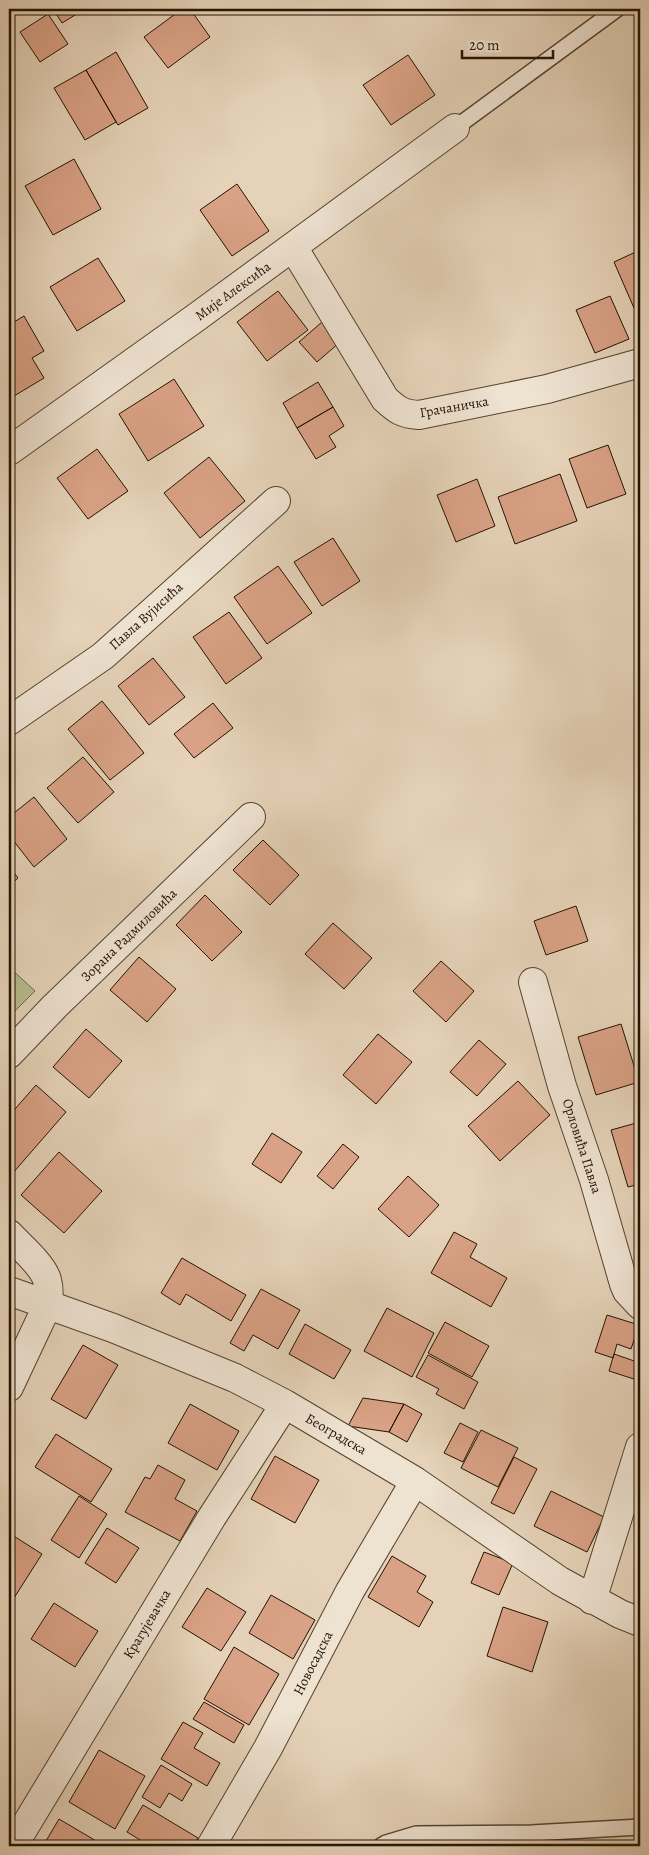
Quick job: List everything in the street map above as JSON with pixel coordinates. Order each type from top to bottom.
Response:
[{"type":"street","name":"Мије Алексића","points":[[9,451],[455,128]]},
{"type":"street","name":"Грачаничка","points":[[293,247],[385,399],[405,414],[419,415],[547,389],[640,364]]},
{"type":"street","name":"Павла Вујисића","points":[[9,721],[103,656],[276,501]]},
{"type":"street","name":"Зорана Радмиловића","points":[[9,1054],[55,1006],[251,817]]},
{"type":"street","name":"Орловића Павла","points":[[533,982],[562,1086],[594,1180],[624,1284],[640,1304]]},
{"type":"street","points":[[9,1234],[41,1268],[47,1279],[48,1304],[9,1387]]},
{"type":"street","name":"Београдска","points":[[9,1292],[113,1328],[235,1378],[285,1404],[415,1481],[560,1581],[592,1600],[640,1622]]},
{"type":"street","name":"Крагујевачка","points":[[13,1846],[212,1517],[285,1404]]},
{"type":"street","points":[[592,1600],[640,1447]]},
{"type":"street","name":"Новосадска","points":[[210,1846],[268,1748],[350,1591],[415,1481]]},
{"type":"lane","points":[[455,128],[616,9]]},
{"type":"lane","points":[[381,1846],[416,1834],[531,1833],[640,1827]]},
{"type":"green space","points":[[9,967],[35,991],[9,1017]]},
{"type":"building","points":[[53,9],[85,9],[62,23]]},
{"type":"building","points":[[182,9],[190,9],[210,37],[168,68],[144,37]]},
{"type":"building","points":[[48,14],[68,44],[40,62],[20,32]]},
{"type":"building","points":[[116,52],[148,108],[118,125],[86,70]]},
{"type":"building","points":[[408,55],[435,95],[391,125],[363,85]]},
{"type":"building","points":[[86,70],[116,122],[85,140],[54,88]]},
{"type":"building","points":[[74,159],[101,209],[53,235],[25,186]]},
{"type":"building","points":[[237,184],[269,231],[232,256],[200,210]]},
{"type":"building","points":[[640,250],[640,306],[634,308],[614,262]]},
{"type":"building","points":[[98,258],[125,301],[77,331],[50,287]]},
{"type":"building","points":[[278,291],[308,330],[267,361],[237,322]]},
{"type":"building","points":[[610,296],[629,339],[595,353],[576,310]]},
{"type":"building","points":[[24,316],[44,351],[32,358],[44,378],[9,399],[9,325]]},
{"type":"building","points":[[322,322],[339,343],[317,362],[299,342]]},
{"type":"building","points":[[174,379],[204,426],[148,461],[119,414]]},
{"type":"building","points":[[318,382],[333,407],[297,428],[283,403]]},
{"type":"building","points":[[333,407],[344,426],[329,436],[336,447],[316,459],[297,428]]},
{"type":"building","points":[[608,445],[626,494],[587,508],[569,459]]},
{"type":"building","points":[[97,449],[128,491],[88,519],[57,478]]},
{"type":"building","points":[[209,457],[245,501],[200,538],[164,493]]},
{"type":"building","points":[[560,474],[577,521],[515,544],[498,497]]},
{"type":"building","points":[[477,479],[495,526],[456,542],[437,495]]},
{"type":"building","points":[[333,538],[360,581],[322,606],[294,562]]},
{"type":"building","points":[[278,566],[312,613],[267,644],[234,597]]},
{"type":"building","points":[[229,612],[262,658],[226,684],[193,637]]},
{"type":"building","points":[[153,658],[185,697],[149,725],[118,686]]},
{"type":"building","points":[[102,701],[144,753],[110,780],[68,729]]},
{"type":"building","points":[[213,703],[233,728],[194,758],[174,734]]},
{"type":"building","points":[[83,757],[114,792],[78,823],[47,788]]},
{"type":"building","points":[[34,797],[67,839],[34,867],[9,835],[9,817]]},
{"type":"building","points":[[263,840],[299,875],[270,905],[233,870]]},
{"type":"building","points":[[9,866],[18,878],[9,886]]},
{"type":"building","points":[[205,895],[242,932],[212,961],[176,925]]},
{"type":"building","points":[[576,906],[588,941],[546,955],[534,921]]},
{"type":"building","points":[[333,923],[372,958],[344,989],[305,954]]},
{"type":"building","points":[[139,957],[176,989],[147,1022],[110,990]]},
{"type":"building","points":[[441,961],[474,991],[446,1022],[413,991]]},
{"type":"building","points":[[621,1024],[639,1082],[596,1095],[578,1037]]},
{"type":"building","points":[[86,1029],[122,1061],[89,1098],[53,1067]]},
{"type":"building","points":[[378,1034],[412,1062],[376,1104],[343,1075]]},
{"type":"building","points":[[479,1040],[506,1064],[477,1096],[450,1072]]},
{"type":"building","points":[[518,1081],[550,1115],[500,1161],[468,1126]]},
{"type":"building","points":[[36,1085],[66,1112],[12,1174],[9,1171],[9,1116]]},
{"type":"building","points":[[640,1122],[640,1184],[628,1187],[611,1130]]},
{"type":"building","points":[[272,1133],[302,1152],[281,1183],[252,1164]]},
{"type":"building","points":[[343,1144],[359,1157],[333,1189],[317,1176]]},
{"type":"building","points":[[59,1152],[102,1191],[64,1233],[21,1195]]},
{"type":"building","points":[[408,1176],[439,1205],[409,1237],[378,1209]]},
{"type":"building","points":[[454,1232],[477,1244],[470,1257],[507,1278],[491,1307],[431,1273]]},
{"type":"building","points":[[182,1258],[246,1295],[231,1321],[186,1294],[180,1305],[161,1293]]},
{"type":"building","points":[[261,1289],[300,1310],[278,1349],[253,1335],[244,1351],[230,1343]]},
{"type":"building","points":[[387,1308],[434,1333],[412,1377],[364,1351]]},
{"type":"building","points":[[607,1315],[639,1325],[631,1349],[617,1344],[613,1358],[595,1352]]},
{"type":"building","points":[[445,1322],[489,1346],[472,1377],[428,1353]]},
{"type":"building","points":[[305,1324],[351,1350],[334,1379],[289,1354]]},
{"type":"building","points":[[83,1345],[118,1365],[86,1419],[51,1399]]},
{"type":"building","points":[[614,1354],[640,1363],[640,1381],[609,1371]]},
{"type":"building","points":[[428,1355],[478,1382],[464,1409],[436,1394],[439,1389],[416,1377]]},
{"type":"building","points":[[363,1398],[404,1404],[389,1432],[348,1426]]},
{"type":"building","points":[[190,1404],[239,1431],[217,1470],[168,1443]]},
{"type":"building","points":[[404,1404],[422,1414],[407,1442],[389,1432]]},
{"type":"building","points":[[460,1423],[478,1432],[463,1462],[444,1453]]},
{"type":"building","points":[[481,1430],[518,1448],[498,1487],[461,1468]]},
{"type":"building","points":[[56,1434],[112,1469],[91,1502],[35,1467]]},
{"type":"building","points":[[275,1456],[319,1480],[295,1523],[251,1499]]},
{"type":"building","points":[[514,1457],[537,1469],[514,1514],[491,1503]]},
{"type":"building","points":[[158,1465],[185,1480],[175,1499],[197,1511],[180,1541],[125,1512],[145,1477],[150,1479]]},
{"type":"building","points":[[551,1491],[604,1517],[587,1552],[534,1526]]},
{"type":"building","points":[[79,1496],[107,1514],[79,1558],[51,1540]]},
{"type":"building","points":[[107,1528],[139,1548],[116,1583],[85,1563]]},
{"type":"building","points":[[9,1533],[42,1554],[14,1598],[9,1595]]},
{"type":"building","points":[[484,1552],[513,1563],[499,1595],[471,1583]]},
{"type":"building","points":[[392,1556],[426,1576],[417,1592],[433,1602],[419,1627],[368,1597]]},
{"type":"building","points":[[207,1588],[246,1612],[221,1651],[182,1627]]},
{"type":"building","points":[[271,1595],[315,1620],[293,1659],[249,1633]]},
{"type":"building","points":[[54,1603],[98,1631],[75,1667],[31,1639]]},
{"type":"building","points":[[503,1607],[548,1622],[532,1672],[487,1656]]},
{"type":"building","points":[[234,1647],[279,1674],[249,1725],[204,1699]]},
{"type":"building","points":[[204,1702],[244,1725],[234,1743],[193,1719]]},
{"type":"building","points":[[183,1722],[203,1733],[194,1748],[220,1763],[207,1786],[161,1759]]},
{"type":"building","points":[[99,1750],[145,1776],[115,1829],[69,1802]]},
{"type":"building","points":[[161,1765],[192,1784],[182,1801],[169,1793],[160,1808],[142,1797]]},
{"type":"building","points":[[143,1805],[198,1838],[193,1846],[150,1846],[127,1832]]},
{"type":"building","points":[[59,1819],[103,1845],[43,1846]]}]
